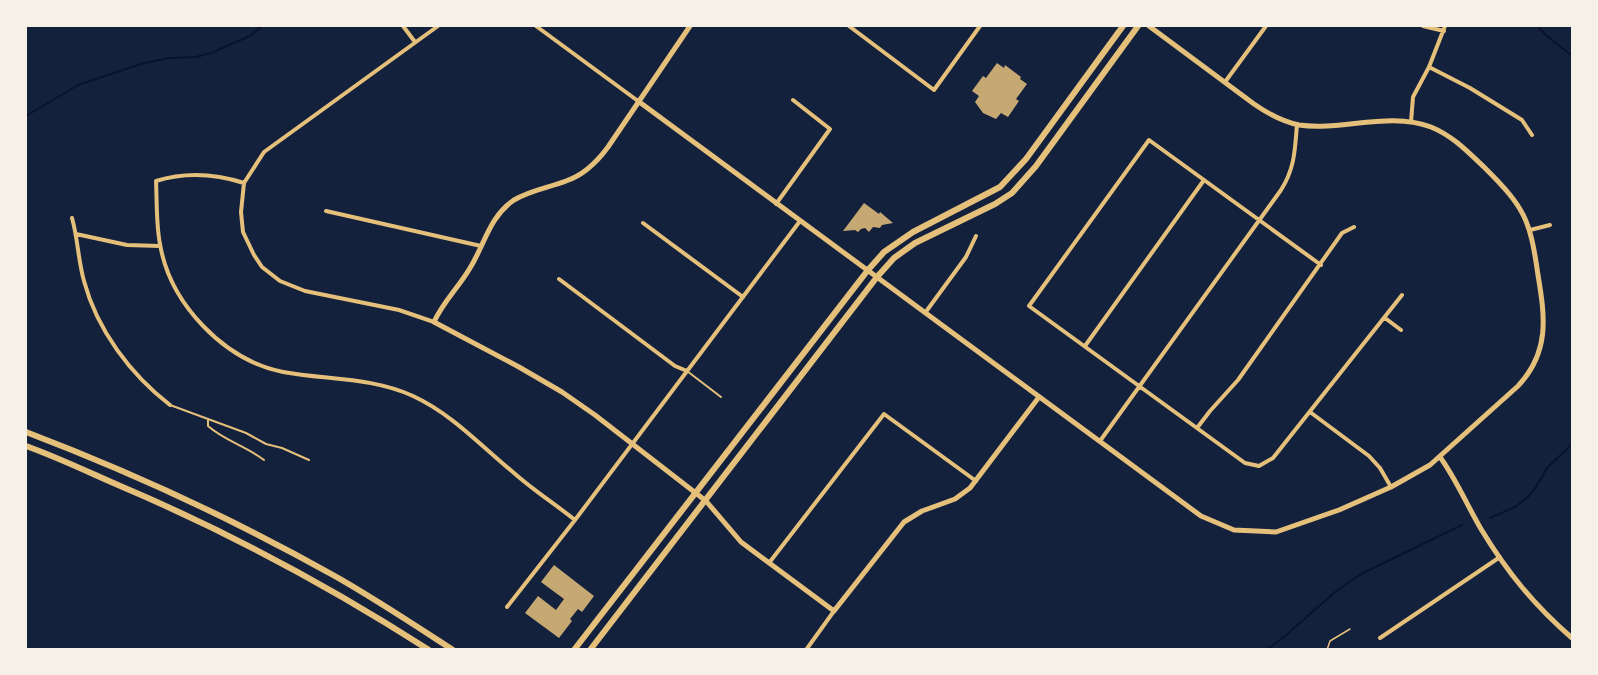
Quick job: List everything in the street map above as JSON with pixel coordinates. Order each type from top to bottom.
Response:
[{"type":"main road","points":[[574,650],[867,270],[884,252],[913,232],[993,191],[1012,176],[1123,26]]},
{"type":"main road","points":[[591,650],[877,277],[894,258],[915,243],[1012,194],[1036,166],[1138,26]]},
{"type":"main road","points":[[26,432],[185,500],[251,532],[340,579],[453,650]]},
{"type":"main road","points":[[26,446],[195,518],[341,595],[429,650]]},
{"type":"street","points":[[403,26],[415,42]]},
{"type":"street","points":[[438,26],[272,145],[258,158],[244,183],[241,212],[243,232],[254,255],[270,275],[280,281],[305,291],[399,310],[434,322],[562,392],[706,501],[734,535],[834,611]]},
{"type":"street","points":[[536,26],[1201,516],[1234,530],[1276,532],[1339,510],[1424,470],[1518,386],[1538,355],[1543,337],[1544,313],[1530,230],[1524,214],[1513,197],[1467,150],[1448,135],[1429,126],[1411,122],[1297,124],[1269,114],[1149,26]]},
{"type":"street","points":[[434,322],[471,267],[490,226],[513,202],[540,188],[567,181],[592,165],[608,147],[690,26]]},
{"type":"street","points":[[849,26],[934,90],[980,26]]},
{"type":"street","points":[[1225,82],[1266,26]]},
{"type":"street","points":[[1411,122],[1413,97],[1445,28],[1423,26]]},
{"type":"street","points":[[1428,68],[1470,88],[1522,120],[1532,135]]},
{"type":"street","points":[[776,204],[830,129],[794,100]]},
{"type":"street","points":[[1100,441],[1260,220],[1290,174],[1295,157],[1297,124]]},
{"type":"street","points":[[1321,265],[1149,140],[1029,306],[1245,463],[1259,466],[1273,458],[1402,295]]},
{"type":"street","points":[[244,183],[197,175],[174,175],[156,181],[160,246],[171,278],[194,315],[206,329],[236,352],[266,367],[282,372],[381,385],[414,396],[446,416],[513,473],[575,520]]},
{"type":"street","points":[[1085,345],[1204,180]]},
{"type":"street","points":[[326,211],[481,246]]},
{"type":"street","points":[[72,218],[89,297],[111,340],[132,369],[171,405]]},
{"type":"street","points":[[507,608],[800,221]]},
{"type":"street","points":[[643,223],[743,297]]},
{"type":"street","points":[[1530,230],[1550,225]]},
{"type":"street","points":[[1197,428],[1238,380],[1342,233],[1354,227]]},
{"type":"street","points":[[76,234],[133,246],[160,246]]},
{"type":"street","points":[[925,313],[966,256],[976,237]]},
{"type":"street","points":[[559,279],[675,366],[687,371]]},
{"type":"street","points":[[1384,318],[1401,330]]},
{"type":"street","points":[[806,650],[897,528],[914,515],[942,505],[963,494],[1039,397]]},
{"type":"street","points":[[1310,412],[1369,456],[1380,468],[1391,487]]},
{"type":"street","points":[[769,563],[884,414],[976,480]]},
{"type":"street","points":[[1440,457],[1482,530],[1518,584],[1542,612],[1572,638]]},
{"type":"street","points":[[1380,638],[1500,557]]},
{"type":"lane","points":[[104,338],[111,340]]},
{"type":"lane","points":[[687,371],[721,397]]},
{"type":"lane","points":[[171,405],[246,432],[266,444],[282,448],[309,460]]},
{"type":"lane","points":[[208,419],[208,426],[218,435],[264,459]]},
{"type":"path","points":[[1327,650],[1330,641],[1350,629]]},
{"type":"building","points":[[997,63],[1004,68],[1005,65],[1027,84],[1016,99],[1019,101],[1008,117],[1001,113],[996,119],[983,113],[975,102],[979,96],[972,91]]},
{"type":"building","points":[[864,203],[893,223],[882,225],[880,228],[873,227],[869,232],[865,228],[858,232],[843,231]]},
{"type":"building","points":[[554,565],[594,596],[582,612],[578,609],[559,638],[525,613],[538,596],[556,610],[564,599],[541,582]]},
{"type":"waterway","points":[[26,116],[78,85],[144,63],[211,53],[252,35],[262,26]]},
{"type":"waterway","points":[[1537,26],[1572,56]]},
{"type":"waterway","points":[[1490,518],[1515,507],[1527,498],[1547,468],[1572,444]]},
{"type":"waterway","points":[[1266,650],[1335,592],[1361,574],[1462,525]]}]
